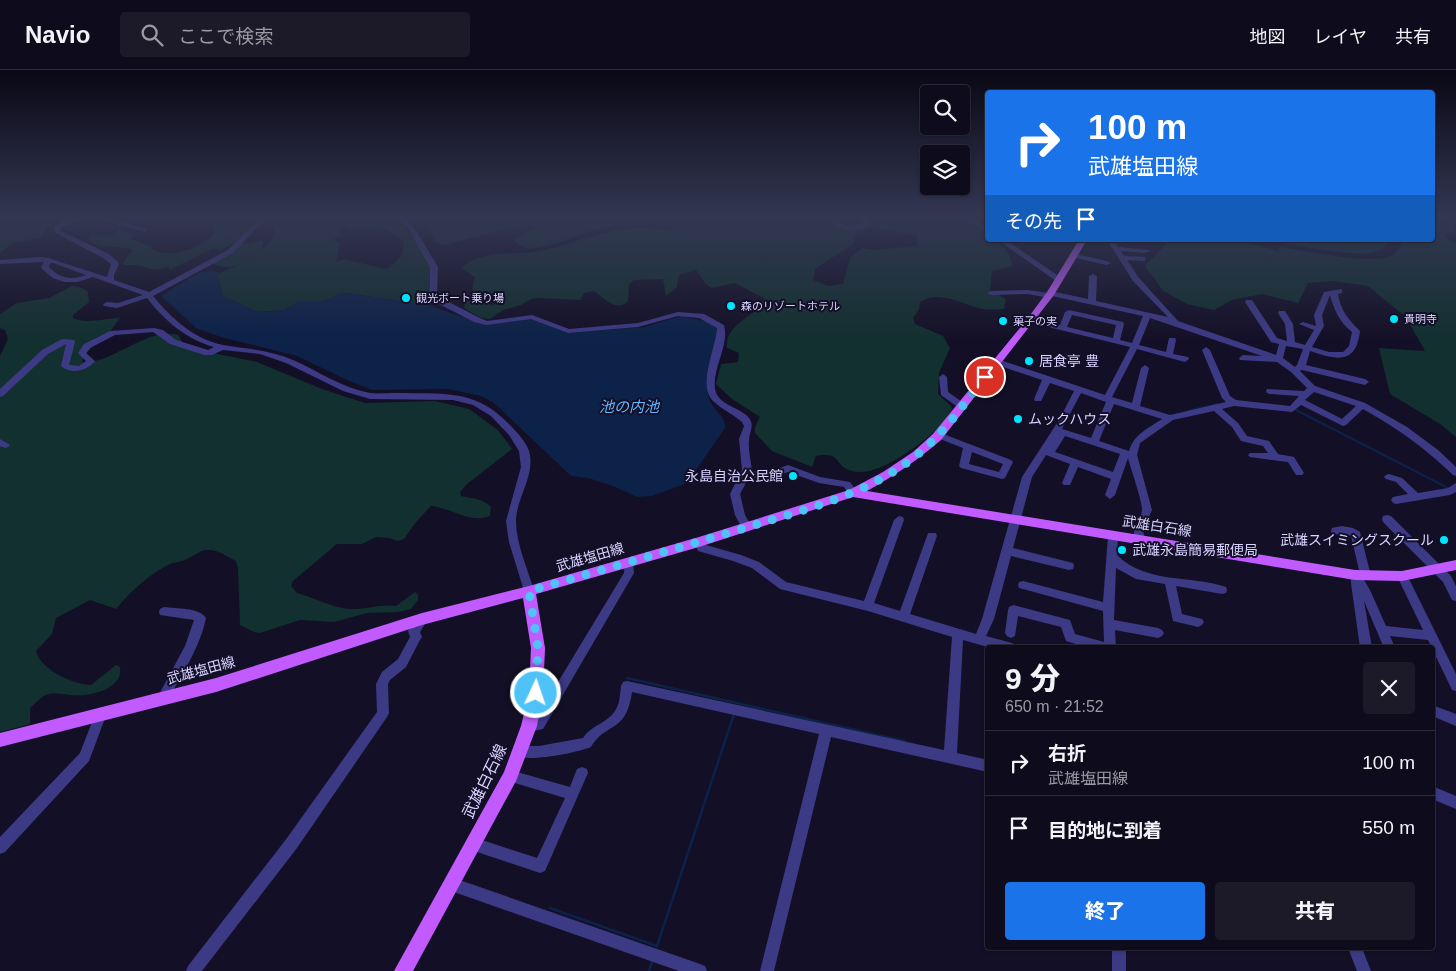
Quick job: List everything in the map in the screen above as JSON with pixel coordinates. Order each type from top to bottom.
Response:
[{"type":"main road","name":"武雄塩田線","points":[[0,740],[216,685],[422,619],[629,563],[853,492],[887,475],[917,456],[938,435],[1050,295],[1073,257]]},
{"type":"main road","name":"武雄白石線","points":[[853,492],[1361,576],[1402,576],[1456,565]]},
{"type":"main road","name":"武雄白石線","points":[[403,971],[510,776],[529,726],[536,693],[538,648],[529,591]]},
{"type":"street","points":[[107,257],[115,264],[110,275],[110,282]]},
{"type":"street","points":[[107,304],[119,305],[148,294],[219,257]]},
{"type":"street","points":[[428,257],[434,267],[433,295],[438,300],[486,323],[532,317],[568,331],[638,325],[678,314],[701,316],[722,327],[710,384],[712,395],[722,405],[746,420],[748,426],[744,439],[745,473],[735,494],[740,515],[747,527]]},
{"type":"street","points":[[1026,257],[1059,279]]},
{"type":"street","points":[[1082,257],[1107,263]]},
{"type":"street","points":[[1121,258],[1142,259]]},
{"type":"street","points":[[1121,258],[1136,279],[1178,322]]},
{"type":"street","points":[[48,260],[45,267],[54,278],[70,282],[91,275]]},
{"type":"street","points":[[0,262],[48,260],[148,294],[163,313],[187,334],[222,347],[261,352],[289,361],[346,389],[370,396],[454,397],[476,403],[494,414],[512,433],[524,451],[526,467],[511,521],[514,542],[529,591]]},
{"type":"street","points":[[1092,302],[1093,276]]},
{"type":"street","points":[[991,293],[1028,292],[1092,302],[1148,314],[1178,322],[1279,359],[1298,368],[1364,382]]},
{"type":"street","points":[[1249,302],[1274,340],[1287,342],[1307,348],[1330,355],[1346,353],[1351,350],[1356,331],[1348,326],[1339,314],[1335,304],[1337,292],[1327,294],[1318,315],[1320,326],[1307,348],[1298,368]]},
{"type":"street","points":[[1064,328],[1069,312],[1120,324],[1116,342]]},
{"type":"street","points":[[1279,359],[1287,342],[1289,324],[1282,313]]},
{"type":"street","points":[[1094,442],[1109,400],[1148,314]]},
{"type":"street","points":[[1031,320],[1185,359]]},
{"type":"street","points":[[1302,324],[1318,329]]},
{"type":"street","points":[[0,394],[45,352],[65,341],[71,342],[71,345],[65,366],[72,369],[84,367],[90,361],[82,353],[87,346],[120,332],[157,330],[173,342],[204,352],[222,347]]},
{"type":"street","points":[[1168,355],[1172,340]]},
{"type":"street","points":[[1206,350],[1226,398],[1234,404]]},
{"type":"street","points":[[1243,358],[1279,359]]},
{"type":"street","points":[[997,362],[1109,400],[1136,406],[1170,418]]},
{"type":"street","points":[[1136,406],[1145,368]]},
{"type":"street","points":[[1298,368],[1310,391]]},
{"type":"street","points":[[943,377],[944,393],[962,406]]},
{"type":"street","points":[[1038,399],[1047,379]]},
{"type":"street","points":[[979,640],[988,619],[1027,477],[1063,420],[1079,390]]},
{"type":"street","points":[[1270,391],[1310,391],[1362,406],[1404,429],[1435,452],[1456,473]]},
{"type":"street","points":[[1110,495],[1117,477],[1136,442],[1170,418],[1234,404],[1292,408],[1310,391]]},
{"type":"street","points":[[1299,401],[1343,423],[1362,406]]},
{"type":"street","points":[[1216,408],[1236,425],[1244,439],[1266,443],[1275,458]]},
{"type":"street","points":[[1117,477],[1050,454],[1062,432],[1129,454]]},
{"type":"street","points":[[938,435],[968,448]]},
{"type":"street","points":[[1129,454],[1147,510],[1138,530],[1140,540]]},
{"type":"street","points":[[1253,455],[1291,459],[1299,473]]},
{"type":"street","points":[[1067,483],[1076,462]]},
{"type":"street","points":[[745,473],[767,477],[788,468],[819,480],[847,484],[853,492]]},
{"type":"street","points":[[1390,477],[1399,480],[1416,497]]},
{"type":"street","points":[[1396,500],[1453,489]]},
{"type":"street","points":[[1387,519],[1447,580],[1456,597]]},
{"type":"street","points":[[868,606],[899,520]]},
{"type":"street","points":[[1336,532],[1348,529],[1356,535],[1366,645]]},
{"type":"street","points":[[904,616],[932,536]]},
{"type":"street","points":[[1109,645],[1108,608],[1113,536]]},
{"type":"street","points":[[699,542],[702,548],[752,564],[764,570],[775,582],[784,586],[868,606],[1000,645]]},
{"type":"street","points":[[1007,551],[1069,566]]},
{"type":"street","points":[[1111,556],[1122,567],[1140,576],[1222,590]]},
{"type":"street","points":[[529,726],[539,725],[630,573],[629,563]]},
{"type":"street","points":[[1361,576],[1389,645]]},
{"type":"street","points":[[1402,576],[1456,686]]},
{"type":"street","points":[[1169,580],[1177,618],[1198,622]]},
{"type":"street","points":[[1023,585],[1108,608]]},
{"type":"street","points":[[1011,633],[1013,610],[1066,622],[1070,638],[1097,645]]},
{"type":"street","points":[[163,698],[199,628],[200,618],[164,612]]},
{"type":"street","points":[[193,971],[292,843],[383,713],[382,684],[386,676],[402,663],[416,637],[414,631],[422,619]]},
{"type":"street","points":[[1109,624],[1158,633]]},
{"type":"street","points":[[1383,630],[1431,636]]},
{"type":"street","points":[[950,757],[958,634]]},
{"type":"street","points":[[520,752],[539,752],[587,743],[591,734],[615,720],[620,713],[626,686],[985,765]]},
{"type":"street","points":[[1435,711],[1456,720]]},
{"type":"street","points":[[0,847],[84,757],[101,714]]},
{"type":"street","points":[[767,971],[826,730]]},
{"type":"street","points":[[473,844],[540,866],[582,773]]},
{"type":"street","points":[[510,776],[573,794]]},
{"type":"street","points":[[1435,793],[1456,803]]},
{"type":"street","points":[[451,884],[700,971]]},
{"type":"street","points":[[1119,950],[1119,971]]},
{"type":"street","points":[[1355,950],[1364,971]]},
{"type":"green space","points":[[127,257],[195,257],[170,270],[168,266],[154,269],[122,264]]},
{"type":"green space","points":[[220,257],[251,257],[238,265],[226,267],[211,263]]},
{"type":"green space","points":[[252,257],[337,257],[336,262],[344,259],[386,269],[400,257],[427,257],[430,262],[431,296],[418,304],[347,293],[338,294],[331,299],[323,301],[300,301],[284,310],[257,312],[223,296],[218,278],[218,274]]},
{"type":"green space","points":[[833,257],[815,269],[813,280],[828,286],[843,284],[851,257],[1010,257],[1013,266],[992,271],[990,290],[1006,299],[1004,309],[983,309],[943,297],[927,298],[920,302],[919,309],[913,318],[915,324],[943,336],[950,348],[939,373],[938,394],[952,409],[942,425],[912,449],[874,470],[862,472],[846,469],[834,457],[830,456],[816,456],[812,467],[772,451],[755,433],[755,427],[760,417],[732,399],[716,384],[721,364],[738,362],[739,353],[727,348],[729,335],[738,324],[761,307],[757,304],[765,299],[735,283],[712,288],[696,270],[679,275],[677,287],[666,296],[663,279],[634,280],[629,284],[628,301],[624,304],[615,305],[594,291],[584,293],[580,300],[531,299],[521,305],[503,310],[490,319],[481,318],[464,308],[466,300],[493,305],[499,301],[472,290],[475,277],[461,268],[478,258]]},
{"type":"green space","points":[[1154,257],[1456,257],[1456,437],[1440,424],[1390,394],[1379,348],[1425,351],[1406,317],[1368,286],[1332,281],[1308,283],[1298,303],[1262,294],[1232,300],[1214,310],[1187,304],[1163,291],[1145,266]]},
{"type":"green space","points":[[72,286],[82,288],[88,292],[89,302],[73,315],[73,318],[91,321],[120,318],[110,332],[95,338],[89,344],[95,344],[84,356],[82,362],[84,363],[108,357],[155,336],[178,335],[183,343],[208,352],[257,362],[322,389],[365,403],[435,401],[469,409],[498,430],[512,449],[466,485],[460,492],[461,496],[477,499],[488,504],[491,507],[490,516],[483,518],[468,517],[431,506],[404,539],[398,541],[376,537],[362,544],[337,544],[293,581],[291,586],[297,593],[337,607],[349,609],[396,606],[415,592],[418,595],[418,600],[411,609],[398,612],[367,613],[334,622],[300,620],[260,633],[254,632],[240,625],[236,561],[224,554],[206,550],[185,560],[170,564],[140,584],[116,609],[90,600],[56,618],[52,634],[36,651],[44,664],[58,675],[83,684],[91,685],[116,665],[120,667],[120,674],[114,684],[103,690],[85,695],[46,695],[30,708],[30,724],[0,732],[0,356],[8,339],[5,330],[0,328],[0,314],[17,303],[49,298]]},
{"type":"water","name":"池の内池","points":[[211,270],[218,272],[223,296],[257,312],[284,310],[300,301],[323,301],[331,299],[338,294],[347,293],[428,305],[480,323],[527,318],[544,322],[567,333],[645,327],[681,316],[708,322],[719,329],[708,373],[709,398],[725,423],[725,428],[687,483],[652,496],[637,497],[613,486],[588,478],[571,476],[494,403],[481,396],[448,389],[372,390],[297,356],[221,337],[196,328],[161,296],[196,274]]},
{"type":"waterway","points":[[1188,411],[1217,404]]},
{"type":"waterway","points":[[1294,409],[1450,489]]},
{"type":"waterway","points":[[627,678],[904,741]]},
{"type":"waterway","points":[[550,908],[657,946],[734,714]]},
{"type":"waterway","points":[[649,971],[652,962]]},
{"type":"place","name":"観光ボート乗り場","points":[[406,298]]},
{"type":"place","name":"森のリゾートホテル","points":[[731,306]]},
{"type":"place","name":"貴明寺","points":[[1394,319]]},
{"type":"place","name":"菓子の実","points":[[1003,321]]},
{"type":"place","name":"居食亭 豊","points":[[1029,361]]},
{"type":"place","name":"ムックハウス","points":[[1018,419]]},
{"type":"place","name":"永島自治公民館","points":[[793,476]]},
{"type":"place","name":"武雄スイミングスクール","points":[[1444,540]]},
{"type":"place","name":"武雄永島簡易郵便局","points":[[1122,550]]},
{"type":"route","points":[[536,693],[538,648],[529,591],[699,542],[837,499],[853,492],[887,475],[917,456],[937,437],[985,377]]}]
